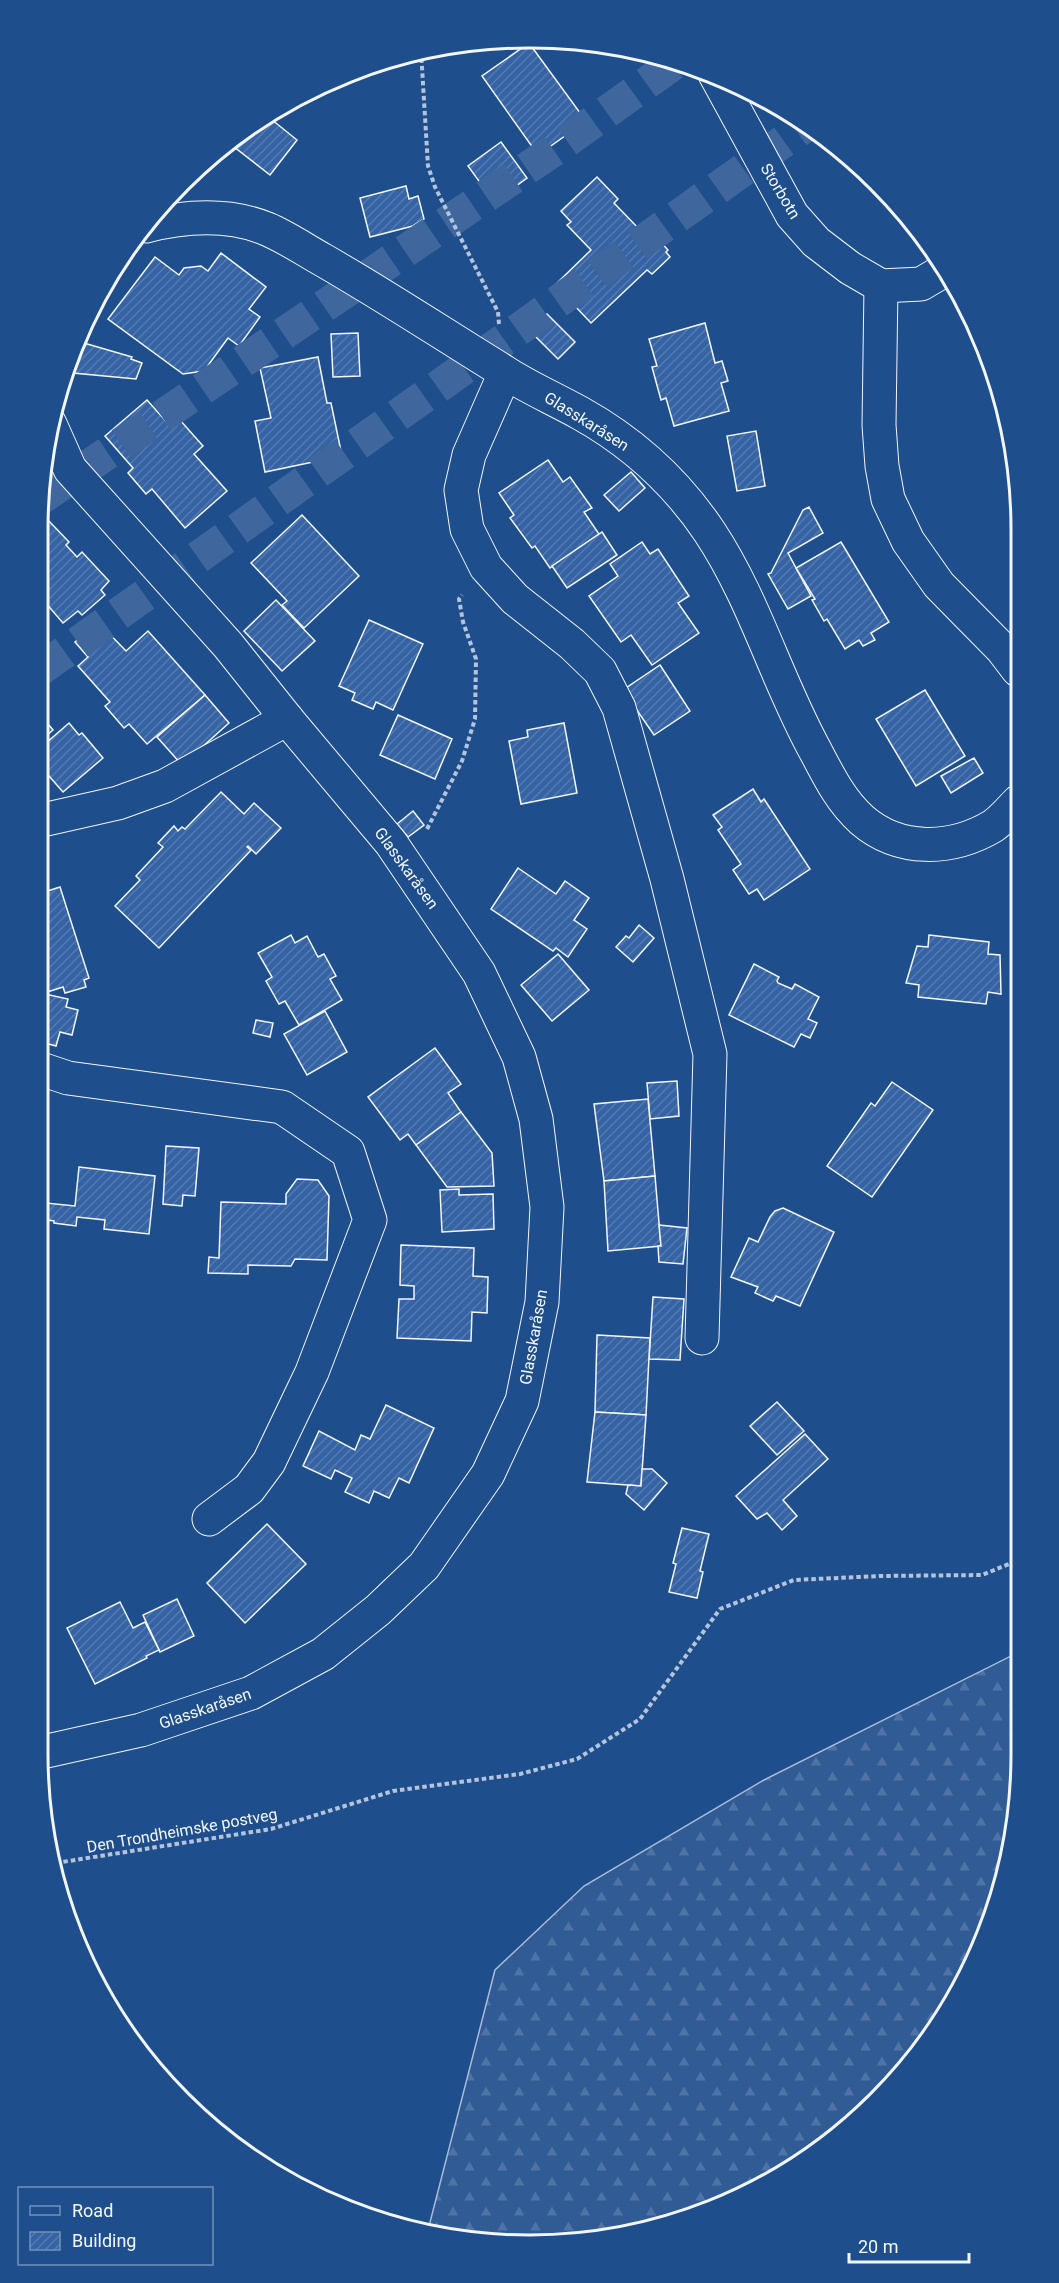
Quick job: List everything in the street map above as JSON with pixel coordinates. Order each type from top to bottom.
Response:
[{"type":"street","name":"Storbotn","points":[[725,90],[792,215],[816,242],[850,268],[881,286]]},
{"type":"street","name":"Glasskaråsen","points":[[159,223],[176,218],[229,219],[267,229],[420,318],[505,373],[582,414],[622,439],[669,479],[708,529],[736,575],[796,716],[838,794],[862,819],[889,839],[925,846],[964,839],[994,825],[1011,809]]},
{"type":"street","points":[[937,274],[921,284],[881,286],[879,425],[882,466],[888,500],[908,541],[939,585],[1011,661]]},
{"type":"street","points":[[505,373],[469,455],[461,490],[467,529],[486,567],[515,599],[572,644],[600,671],[619,708],[667,879],[710,1054],[702,1338]]},
{"type":"street","name":"Glasskaråsen","points":[[48,1751],[141,1730],[251,1693],[323,1654],[378,1610],[424,1566],[488,1474],[522,1401],[542,1302],[547,1207],[536,1119],[519,1057],[479,973],[391,843],[286,719],[228,645],[70,469],[57,439]]},
{"type":"street","points":[[48,819],[118,803],[165,786],[286,719]]},
{"type":"street","points":[[48,1071],[68,1078],[282,1107],[348,1152],[370,1220],[312,1372],[269,1462],[249,1489],[209,1519]]},
{"type":"path","points":[[422,60],[428,166],[435,186],[498,312],[505,373]]},
{"type":"path","points":[[403,860],[432,822],[462,761],[475,719],[476,659],[463,622],[459,599],[486,567]]},
{"type":"path","name":"Den Trondheimske postveg","points":[[60,1862],[272,1829],[393,1791],[520,1774],[577,1759],[640,1719],[720,1609],[794,1580],[982,1575],[1011,1563]]},
{"type":"green space","points":[[1011,1656],[1010,1785],[1002,1847],[995,1878],[974,1938],[961,1966],[930,2021],[911,2047],[870,2094],[823,2135],[770,2170],[714,2198],[654,2219],[592,2231],[561,2234],[498,2234],[429,2225],[495,1970],[584,1886],[764,1780]]},
{"type":"building","points":[[522,48],[533,48],[586,121],[538,155],[482,76]]},
{"type":"building","points":[[274,122],[297,140],[270,175],[236,148]]},
{"type":"building","points":[[501,142],[527,178],[494,202],[468,166]]},
{"type":"building","points":[[597,177],[618,199],[614,203],[641,231],[646,226],[668,250],[666,252],[670,257],[652,274],[647,270],[591,323],[555,285],[591,250],[567,225],[571,222],[561,211]]},
{"type":"building","points":[[406,186],[409,199],[418,196],[424,219],[413,226],[370,237],[360,198]]},
{"type":"building","points":[[221,253],[266,287],[249,309],[260,317],[239,346],[228,338],[204,371],[183,374],[108,319],[155,257],[179,275],[184,268],[201,266],[208,271]]},
{"type":"building","points":[[547,314],[575,342],[558,359],[530,331]]},
{"type":"building","points":[[705,323],[715,363],[722,361],[728,381],[721,383],[729,411],[674,426],[666,398],[661,400],[652,367],[657,366],[649,339]]},
{"type":"building","points":[[358,333],[360,376],[333,377],[331,334]]},
{"type":"building","points":[[86,344],[132,357],[131,359],[142,363],[136,379],[75,373]]},
{"type":"building","points":[[318,357],[327,403],[331,403],[342,456],[265,472],[255,421],[271,418],[260,368]]},
{"type":"building","points":[[147,400],[172,428],[180,420],[203,446],[194,454],[227,491],[185,528],[152,489],[146,494],[128,473],[133,468],[105,436]]},
{"type":"building","points":[[756,431],[765,486],[737,491],[727,436]]},
{"type":"building","points":[[548,460],[563,482],[570,477],[592,508],[584,512],[599,534],[550,568],[535,546],[532,548],[510,518],[514,515],[499,493]]},
{"type":"building","points":[[631,472],[645,488],[619,511],[604,495]]},
{"type":"building","points":[[809,507],[823,533],[788,553],[811,596],[788,609],[768,574],[771,573],[803,510]]},
{"type":"building","points":[[302,515],[359,576],[304,628],[282,605],[287,601],[251,563]]},
{"type":"building","points":[[48,520],[69,542],[66,545],[77,557],[82,552],[109,581],[101,590],[105,595],[82,615],[78,611],[63,623],[48,606]]},
{"type":"building","points":[[602,532],[617,555],[567,588],[552,566]]},
{"type":"building","points":[[642,542],[650,554],[658,549],[689,596],[678,603],[699,633],[652,665],[631,635],[621,642],[589,596],[618,576],[610,564]]},
{"type":"building","points":[[841,542],[889,622],[871,633],[875,640],[863,646],[859,640],[845,649],[827,619],[824,621],[812,600],[815,599],[796,568]]},
{"type":"building","points":[[276,600],[315,641],[282,671],[244,631]]},
{"type":"building","points":[[369,620],[423,644],[393,710],[376,702],[373,709],[352,700],[355,693],[339,686]]},
{"type":"building","points":[[98,622],[126,651],[148,631],[205,695],[147,744],[129,724],[124,728],[105,706],[110,702],[78,666],[88,657],[75,642]]},
{"type":"building","points":[[660,665],[690,711],[654,735],[623,690]]},
{"type":"building","points":[[925,690],[965,756],[916,786],[876,719]]},
{"type":"building","points":[[205,695],[229,723],[182,765],[157,737]]},
{"type":"building","points":[[398,715],[452,739],[435,779],[380,755]]},
{"type":"building","points":[[69,723],[79,735],[82,733],[103,758],[63,792],[48,775],[48,741]]},
{"type":"building","points":[[564,723],[577,793],[521,804],[509,741],[528,737],[527,730]]},
{"type":"building","points":[[48,724],[53,730],[48,734]]},
{"type":"building","points":[[974,758],[983,773],[951,793],[941,776]]},
{"type":"building","points":[[753,789],[761,802],[764,799],[810,869],[764,900],[757,889],[749,894],[733,870],[741,864],[718,830],[722,827],[713,815]]},
{"type":"building","points":[[221,792],[244,814],[254,803],[281,828],[256,854],[248,846],[251,850],[159,948],[115,906],[140,880],[136,876],[163,847],[158,843],[174,826],[178,831],[182,827],[185,829]]},
{"type":"building","points":[[413,811],[424,825],[408,837],[397,824]]},
{"type":"building","points":[[518,868],[556,894],[565,881],[589,898],[574,920],[587,929],[568,957],[556,948],[553,951],[491,909]]},
{"type":"building","points":[[60,887],[89,978],[84,980],[86,987],[65,993],[63,987],[48,992],[48,891]]},
{"type":"building","points":[[639,925],[654,938],[633,962],[616,947],[626,936],[629,938]]},
{"type":"building","points":[[291,935],[295,943],[307,936],[318,957],[324,954],[336,976],[330,979],[342,1000],[299,1025],[285,1001],[279,1004],[266,981],[272,977],[258,953]]},
{"type":"building","points":[[929,935],[989,942],[988,954],[1000,955],[1001,994],[988,992],[986,1004],[918,997],[919,985],[906,983],[917,946],[928,947]]},
{"type":"building","points":[[558,954],[589,990],[552,1021],[521,985]]},
{"type":"building","points":[[754,964],[779,977],[778,983],[792,989],[795,984],[819,997],[808,1019],[817,1023],[810,1038],[801,1034],[794,1047],[729,1015]]},
{"type":"building","points":[[48,995],[68,999],[66,1007],[78,1010],[72,1035],[60,1032],[56,1046],[48,1044]]},
{"type":"building","points":[[325,1011],[347,1052],[307,1075],[284,1034]]},
{"type":"building","points":[[256,1020],[273,1023],[270,1037],[253,1033]]},
{"type":"building","points":[[435,1048],[461,1084],[448,1093],[461,1112],[416,1145],[408,1134],[400,1140],[368,1097]]},
{"type":"building","points":[[677,1081],[679,1116],[650,1119],[647,1083]]},
{"type":"building","points":[[892,1082],[933,1110],[872,1197],[827,1166],[871,1103],[875,1106]]},
{"type":"building","points":[[648,1099],[655,1176],[604,1181],[594,1104]]},
{"type":"building","points":[[461,1112],[492,1153],[494,1186],[447,1187],[416,1145]]},
{"type":"building","points":[[166,1146],[199,1148],[195,1196],[183,1195],[182,1206],[163,1204]]},
{"type":"building","points":[[79,1167],[155,1176],[149,1234],[104,1229],[105,1220],[77,1217],[76,1226],[48,1220],[48,1203],[75,1206]]},
{"type":"building","points":[[655,1176],[661,1246],[608,1251],[604,1181]]},
{"type":"building","points":[[297,1179],[318,1180],[329,1196],[327,1260],[295,1259],[291,1266],[248,1265],[248,1274],[208,1273],[209,1257],[219,1258],[221,1202],[286,1204],[286,1194]]},
{"type":"building","points":[[459,1189],[459,1195],[493,1194],[494,1229],[442,1232],[440,1190]]},
{"type":"building","points":[[783,1208],[834,1232],[800,1306],[776,1296],[773,1301],[755,1293],[758,1287],[731,1277],[749,1238],[758,1242],[770,1217],[775,1211]]},
{"type":"building","points":[[659,1225],[687,1228],[683,1264],[659,1262],[658,1246],[661,1246]]},
{"type":"building","points":[[401,1245],[474,1248],[473,1276],[488,1277],[487,1313],[472,1312],[471,1341],[397,1338],[399,1299],[414,1299],[414,1286],[400,1285]]},
{"type":"building","points":[[653,1297],[684,1299],[680,1360],[649,1359]]},
{"type":"building","points":[[597,1335],[650,1338],[646,1415],[595,1412]]},
{"type":"building","points":[[777,1402],[804,1431],[777,1455],[750,1426]]},
{"type":"building","points":[[386,1405],[434,1428],[409,1483],[399,1478],[389,1498],[374,1491],[369,1503],[345,1492],[352,1478],[335,1470],[331,1479],[303,1466],[319,1431],[355,1450],[361,1435],[370,1439]]},
{"type":"building","points":[[595,1412],[646,1415],[641,1486],[587,1482]]},
{"type":"building","points":[[805,1434],[828,1459],[783,1500],[797,1516],[782,1530],[767,1513],[757,1519],[736,1496]]},
{"type":"building","points":[[642,1469],[652,1469],[667,1483],[644,1510],[626,1494],[628,1485],[641,1486]]},
{"type":"building","points":[[267,1524],[306,1564],[245,1623],[207,1583]]},
{"type":"building","points":[[682,1528],[709,1534],[700,1571],[703,1572],[697,1598],[669,1592],[676,1564],[673,1563]]},
{"type":"building","points":[[177,1599],[194,1636],[160,1652],[143,1615]]},
{"type":"building","points":[[120,1602],[133,1628],[145,1622],[159,1650],[95,1684],[67,1628]]},
{"type":"tunnel","points":[[50,493],[554,150],[667,68]]},
{"type":"tunnel","points":[[48,664],[799,130]]}]
